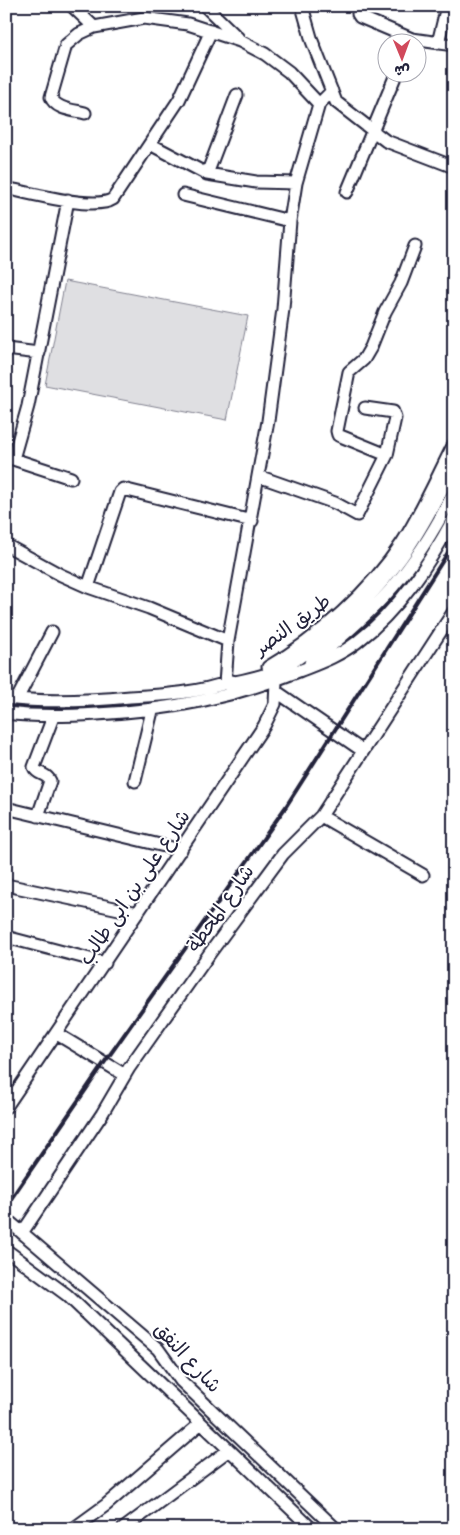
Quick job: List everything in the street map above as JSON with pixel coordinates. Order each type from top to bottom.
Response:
[{"type":"street","points":[[72,6],[94,27]]},
{"type":"street","points":[[205,6],[240,41]]},
{"type":"street","points":[[302,6],[312,41],[336,102],[386,141],[454,167]]},
{"type":"street","points":[[359,6],[358,14],[360,17],[392,32]]},
{"type":"street","points":[[438,43],[447,6]]},
{"type":"street","points":[[85,113],[56,105],[51,97],[66,45],[79,34],[94,27],[144,18],[171,20],[240,41],[265,54],[288,72],[319,104]]},
{"type":"street","points":[[6,188],[68,200],[103,204],[114,199],[179,100],[210,31]]},
{"type":"street","points":[[428,42],[454,44]]},
{"type":"street","points":[[347,192],[393,82]]},
{"type":"street","points":[[332,91],[319,104],[296,182],[290,221],[283,309],[252,520],[228,641],[225,684],[264,675],[294,662],[386,597],[403,578],[432,535],[454,492]]},
{"type":"street","points":[[207,174],[237,95]]},
{"type":"street","points":[[150,144],[207,174],[256,182],[296,182]]},
{"type":"street","points":[[183,195],[290,221]]},
{"type":"street","points":[[68,200],[39,353],[18,445],[10,457],[71,478]]},
{"type":"street","points":[[387,455],[342,438],[337,431],[349,372],[364,359],[371,347],[385,312],[402,283],[415,246]]},
{"type":"street","points":[[6,349],[39,353]]},
{"type":"street","points":[[258,476],[335,503],[357,515],[387,455],[395,418],[393,412],[365,408]]},
{"type":"street","name":"طريق النصر","points":[[12,698],[91,700],[172,694],[225,684],[250,675],[286,656],[336,617],[389,562],[415,522],[454,444]]},
{"type":"street","points":[[301,671],[344,628],[408,551],[454,466]]},
{"type":"street","points":[[88,587],[120,492],[124,489],[252,520]]},
{"type":"street","name":"طريق النصر","points":[[6,713],[53,717],[152,711],[276,686],[301,671],[340,653],[369,632],[417,579],[454,518]]},
{"type":"street","points":[[6,545],[61,575],[88,587],[149,608],[228,641]]},
{"type":"street","name":"شارع المحطة","points":[[22,1233],[102,1114],[124,1075],[275,863],[320,816],[454,611]]},
{"type":"street","points":[[12,698],[52,632]]},
{"type":"street","points":[[276,686],[363,751]]},
{"type":"street","name":"شارع على بن ابى طالب","points":[[6,1107],[264,726],[275,704],[276,686]]},
{"type":"street","points":[[135,781],[152,711]]},
{"type":"street","points":[[38,816],[50,781],[48,777],[34,768],[53,717]]},
{"type":"street","points":[[6,808],[181,850]]},
{"type":"street","points":[[320,816],[423,875]]},
{"type":"street","points":[[6,885],[138,914]]},
{"type":"street","points":[[6,937],[105,963]]},
{"type":"street","points":[[57,1034],[124,1075]]},
{"type":"street","name":"شارع النفق","points":[[6,1219],[158,1349],[181,1381],[336,1529]]},
{"type":"street","name":"شارع النفق","points":[[6,1250],[67,1296],[312,1529]]},
{"type":"street","points":[[73,1529],[106,1505],[201,1423]]},
{"type":"street","points":[[123,1529],[229,1450]]},
{"type":"shaded area","points":[[65,281],[248,316],[227,420],[45,385]]},
{"type":"railway","points":[[6,1206],[104,1063],[285,808],[454,543]]}]
